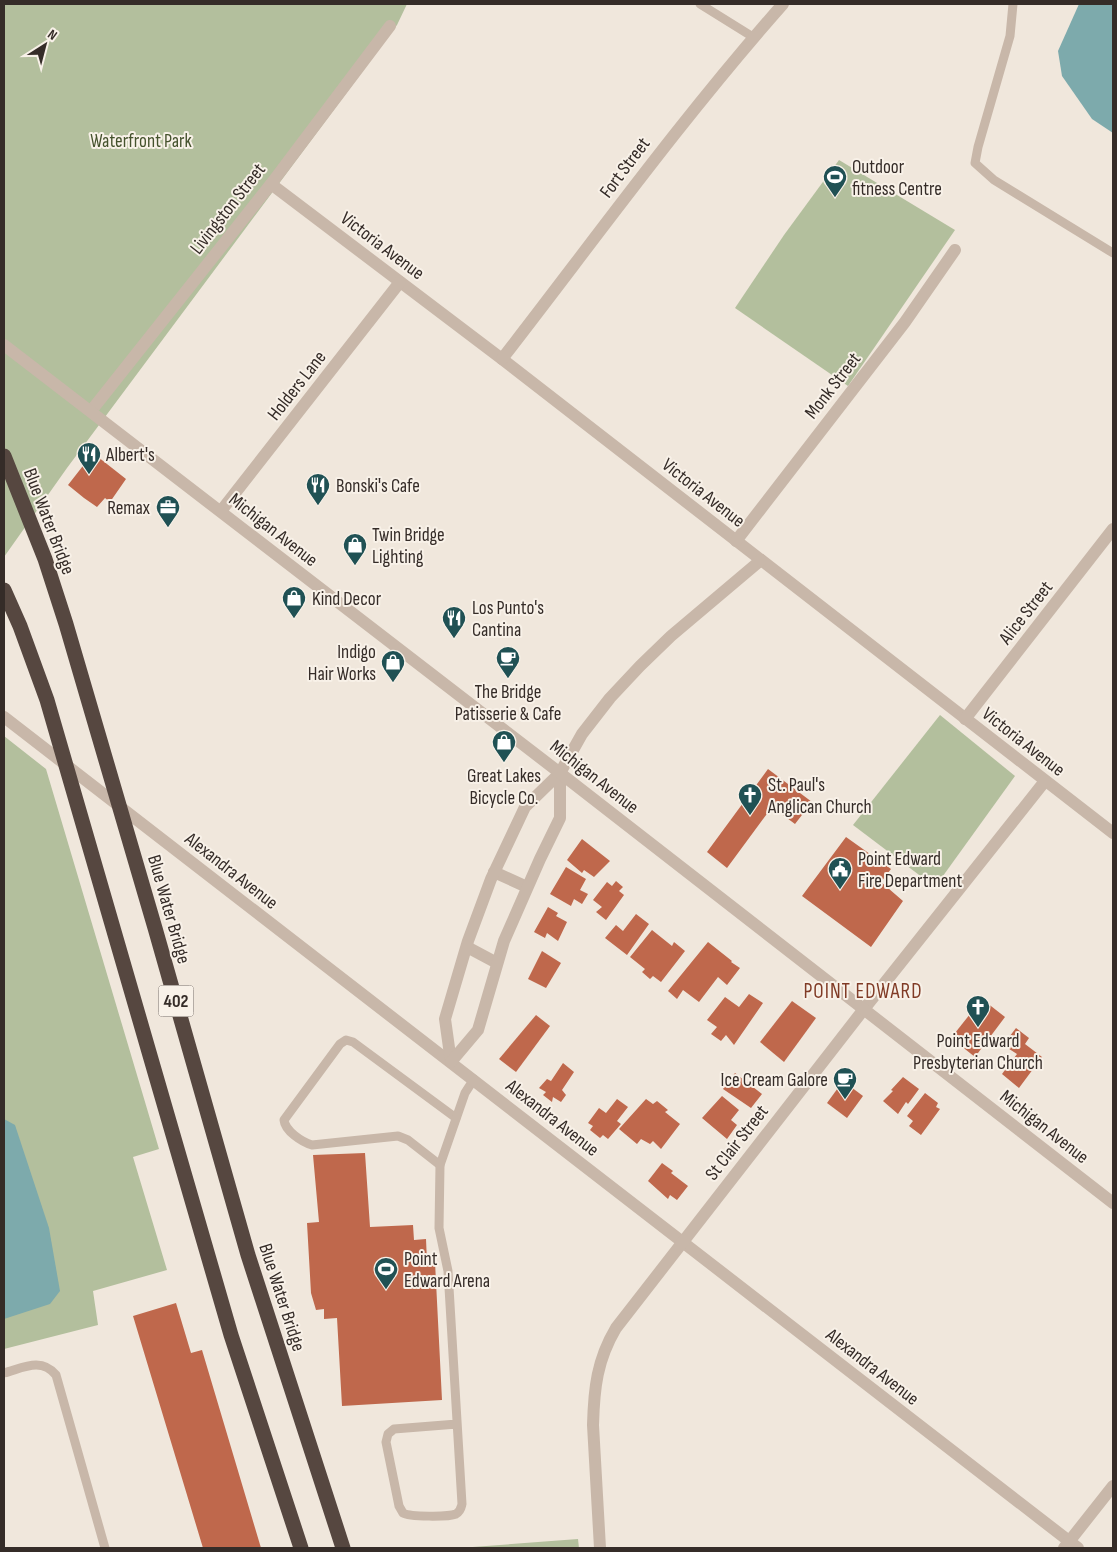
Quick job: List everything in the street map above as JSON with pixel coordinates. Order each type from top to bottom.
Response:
[{"type":"highway","name":"Blue Water Bridge","points":[[4,456],[45,559],[66,624],[248,1255],[343,1548]]},
{"type":"highway","name":"402","points":[[4,590],[24,635],[47,700],[231,1335],[301,1548]]},
{"type":"street","name":"Fort Street","points":[[502,359],[673,135],[782,4]]},
{"type":"street","name":"Livingston Street","points":[[91,411],[271,184],[390,26]]},
{"type":"street","name":"Victoria Avenue","points":[[271,184],[502,359],[1113,833]]},
{"type":"street","name":"Monk Street","points":[[736,541],[905,322],[955,250]]},
{"type":"street","name":"Holders Lane","points":[[221,511],[400,282]]},
{"type":"street","name":"Michigan Avenue","points":[[4,345],[560,772],[1113,1203]]},
{"type":"street","name":"Alice Street","points":[[965,719],[1113,529]]},
{"type":"street","points":[[451,1062],[445,1019],[467,947],[494,872],[525,807],[560,772],[582,734],[610,698],[640,666],[761,560]]},
{"type":"street","name":"Alexandra Avenue","points":[[4,717],[683,1242],[1071,1546]]},
{"type":"street","points":[[451,1062],[478,1030],[504,941],[560,818],[560,772]]},
{"type":"street","name":"St Clair Street","points":[[600,1548],[593,1424],[594,1392],[599,1365],[616,1328],[864,1009],[1045,781]]},
{"type":"street","points":[[494,872],[527,887]]},
{"type":"street","points":[[467,947],[497,963]]},
{"type":"street","points":[[1071,1546],[1113,1486]]},
{"type":"lane","points":[[700,4],[753,37]]},
{"type":"lane","points":[[1014,4],[1010,36],[975,163],[994,180],[1113,253]]},
{"type":"lane","points":[[440,1165],[408,1140],[398,1136],[315,1145],[308,1144],[288,1129],[284,1120],[340,1044],[346,1040],[353,1042],[456,1118]]},
{"type":"lane","points":[[457,1424],[394,1429],[388,1434],[386,1442],[399,1506],[403,1513],[410,1516],[453,1515],[460,1511],[462,1504],[448,1271],[439,1228],[440,1165],[465,1093],[474,1080]]},
{"type":"lane","points":[[4,1373],[32,1365],[39,1365],[46,1366],[56,1375],[105,1548]]},
{"type":"green space","name":"Waterfront Park","points":[[4,4],[407,4],[397,25],[67,468],[4,557]]},
{"type":"green space","points":[[839,160],[955,230],[848,386],[735,308],[784,235]]},
{"type":"green space","points":[[940,715],[1015,776],[935,887],[853,825]]},
{"type":"green space","points":[[4,736],[46,769],[159,1149],[133,1157],[167,1270],[93,1291],[98,1325],[4,1349]]},
{"type":"green space","points":[[578,1539],[579,1548],[459,1548]]},
{"type":"water","points":[[1079,4],[1113,4],[1113,133],[1092,119],[1062,76],[1058,51]]},
{"type":"water","points":[[4,1119],[15,1125],[49,1228],[60,1291],[50,1304],[4,1319]]},
{"type":"building","points":[[93,453],[126,479],[110,502],[105,498],[97,507],[68,485]]},
{"type":"building","name":"St. Paul's Anglican Church","points":[[768,769],[812,802],[795,824],[772,807],[727,868],[707,852]]},
{"type":"building","points":[[846,837],[891,869],[881,882],[903,901],[871,947],[802,896]]},
{"type":"building","points":[[582,839],[610,861],[594,877],[584,870],[582,873],[567,860]]},
{"type":"building","points":[[566,867],[586,879],[580,890],[588,894],[582,904],[574,899],[571,906],[550,894]]},
{"type":"building","points":[[616,881],[623,887],[619,891],[624,895],[606,920],[596,912],[602,907],[593,900],[607,882],[612,886]]},
{"type":"building","points":[[548,907],[558,913],[556,916],[567,922],[558,941],[547,933],[545,938],[534,932]]},
{"type":"building","points":[[636,914],[649,924],[627,955],[605,938],[616,925],[623,931]]},
{"type":"building","points":[[652,930],[672,946],[674,942],[685,951],[661,982],[653,976],[650,979],[642,972],[645,969],[630,957]]},
{"type":"building","points":[[708,942],[740,968],[727,985],[718,977],[699,1002],[683,990],[677,999],[668,991]]},
{"type":"building","points":[[542,951],[561,963],[546,988],[528,979]]},
{"type":"building","points":[[749,994],[763,1003],[734,1045],[726,1035],[721,1041],[711,1034],[717,1027],[707,1020],[725,997],[739,1007]]},
{"type":"building","name":"Point Edward Presbyterian Church","points":[[982,999],[1005,1017],[975,1057],[951,1038]]},
{"type":"building","points":[[792,1001],[816,1018],[784,1062],[760,1042]]},
{"type":"building","points":[[536,1015],[550,1026],[516,1072],[499,1059]]},
{"type":"building","points":[[1016,1028],[1029,1038],[1025,1044],[1042,1057],[1019,1088],[1002,1074],[1017,1054],[1003,1045]]},
{"type":"building","points":[[563,1063],[574,1072],[562,1090],[566,1095],[561,1102],[553,1097],[552,1102],[543,1095],[546,1092],[539,1088],[547,1079],[551,1081]]},
{"type":"building","points":[[735,1073],[762,1094],[751,1108],[723,1089]]},
{"type":"building","points":[[903,1077],[919,1089],[908,1104],[906,1102],[898,1114],[883,1101]]},
{"type":"building","name":"Ice Cream Galore","points":[[843,1081],[863,1096],[847,1118],[827,1103]]},
{"type":"building","points":[[925,1093],[938,1103],[936,1107],[940,1109],[921,1135],[909,1126],[913,1121],[907,1116]]},
{"type":"building","points":[[722,1096],[739,1110],[731,1120],[737,1125],[727,1139],[702,1118]]},
{"type":"building","points":[[617,1099],[628,1107],[617,1121],[621,1124],[608,1139],[603,1135],[600,1138],[590,1130],[593,1126],[588,1123],[599,1108],[606,1113]]},
{"type":"building","points":[[646,1099],[653,1104],[657,1101],[668,1110],[665,1112],[680,1124],[661,1149],[653,1141],[650,1144],[641,1139],[637,1144],[619,1129]]},
{"type":"building","name":"Point Edward Arena","points":[[365,1153],[370,1227],[413,1225],[414,1240],[426,1239],[427,1262],[435,1262],[442,1400],[342,1406],[337,1318],[324,1319],[324,1309],[316,1310],[311,1293],[307,1223],[319,1222],[313,1155]]},
{"type":"building","points":[[662,1163],[673,1171],[671,1173],[688,1186],[677,1200],[670,1195],[668,1199],[648,1181]]},
{"type":"building","points":[[176,1303],[191,1353],[202,1350],[261,1548],[203,1548],[133,1316]]},
{"type":"place","name":"Outdoor fitness Centre","points":[[835,198]]},
{"type":"place","name":"Albert's","points":[[89,475]]},
{"type":"place","name":"Bonski's Cafe","points":[[318,506]]},
{"type":"place","name":"Remax","points":[[168,528]]},
{"type":"place","name":"Twin Bridge Lighting","points":[[355,566]]},
{"type":"place","name":"Kind Decor","points":[[294,619]]},
{"type":"place","name":"Los Punto's Cantina","points":[[454,639]]},
{"type":"place","name":"The Bridge Patisserie & Cafe","points":[[508,679]]},
{"type":"place","name":"Indigo Hair Works","points":[[393,683]]},
{"type":"place","name":"Great Lakes Bicycle Co.","points":[[504,763]]},
{"type":"place","name":"St. Paul's Anglican Church","points":[[750,816]]},
{"type":"place","name":"Point Edward Fire Department","points":[[840,890]]},
{"type":"place","name":"Point Edward Presbyterian Church","points":[[978,1028]]},
{"type":"place","name":"Ice Cream Galore","points":[[845,1100]]},
{"type":"place","name":"Point Edward Arena","points":[[386,1290]]},
{"type":"district","name":"POINT EDWARD","points":[[863,991]]}]
